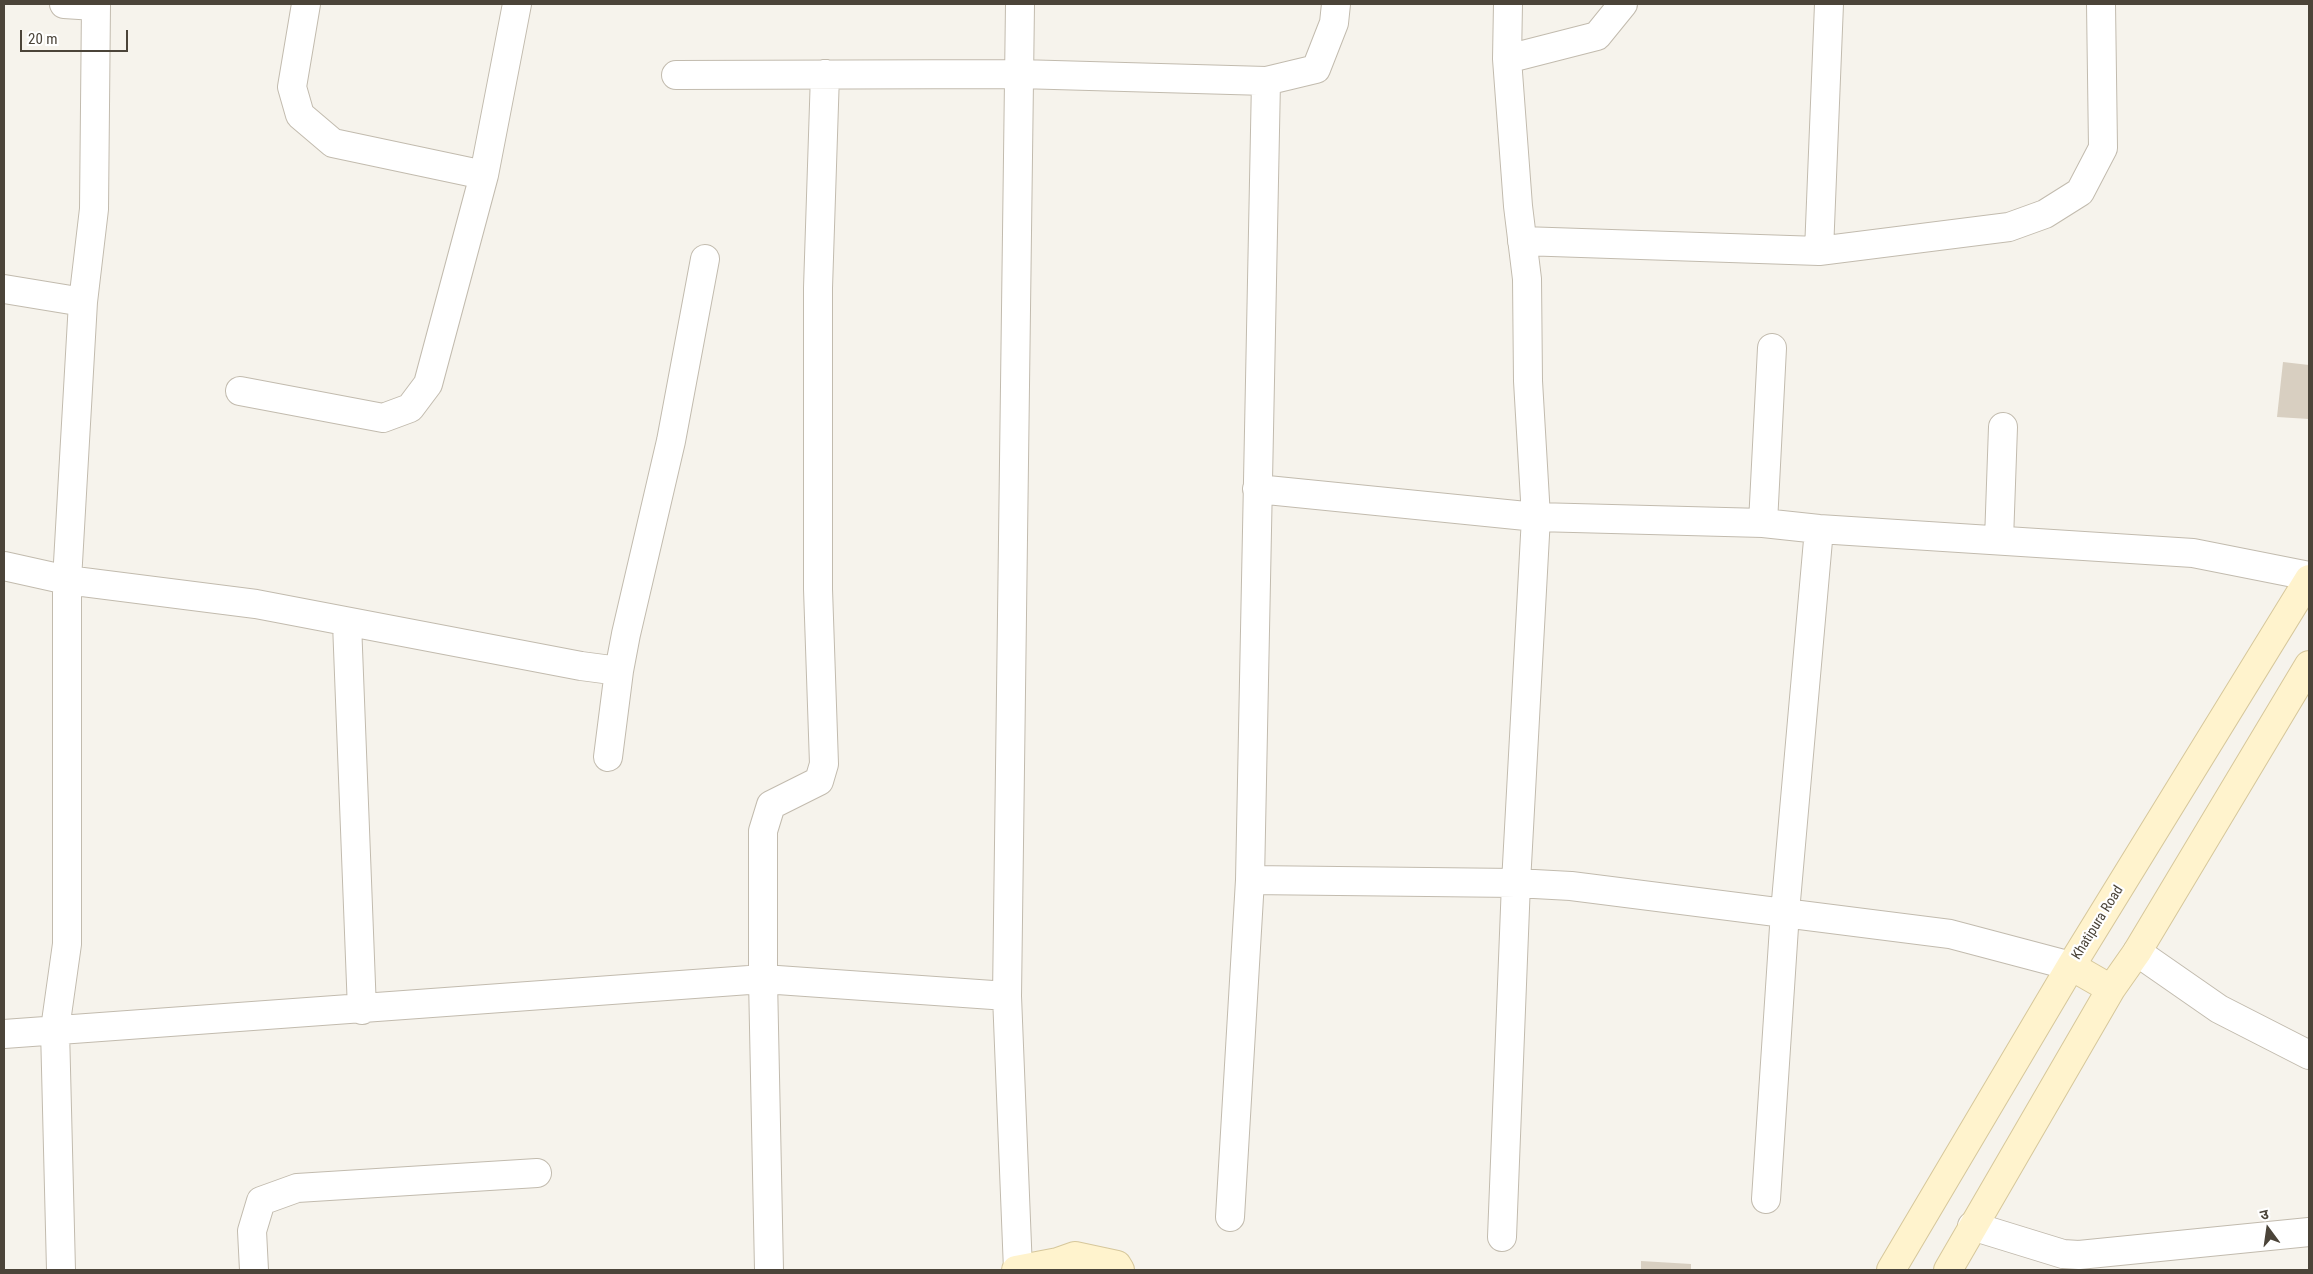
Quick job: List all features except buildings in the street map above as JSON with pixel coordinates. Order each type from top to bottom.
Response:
[{"type":"main road","name":"Khatipura Road","points":[[1891,1270],[2071,966],[2309,578]]},
{"type":"main road","points":[[1948,1270],[2111,989],[2137,952],[2309,665]]},
{"type":"main road","points":[[2071,966],[2111,989]]},
{"type":"main road","points":[[1017,1270],[1058,1262],[1074,1256],[1117,1266],[1120,1270]]},
{"type":"street","points":[[61,1270],[55,1029],[67,944],[67,580],[83,302],[94,208],[96,5],[64,4]]},
{"type":"street","points":[[306,4],[292,87],[300,115],[333,144],[484,175]]},
{"type":"street","points":[[240,391],[383,418],[410,408],[428,384],[484,175],[516,4]]},
{"type":"street","points":[[1017,1270],[1007,996],[1020,4]]},
{"type":"street","points":[[676,75],[1019,74],[1266,81],[1316,69],[1334,23],[1336,4]]},
{"type":"street","points":[[1502,1237],[1516,883],[1536,517],[1528,381],[1526,279],[1507,59],[1508,4]]},
{"type":"street","points":[[1507,59],[1597,36],[1623,4]]},
{"type":"street","points":[[1819,250],[1829,4]]},
{"type":"street","points":[[1522,241],[1819,250],[2009,227],[2045,214],[2080,192],[2103,148],[2101,4]]},
{"type":"street","points":[[769,1270],[763,979],[763,831],[771,805],[819,780],[824,764],[818,569],[818,288],[825,74]]},
{"type":"street","points":[[1230,1216],[1250,880],[1266,81]]},
{"type":"street","points":[[608,757],[619,671],[626,634],[671,441],[705,259]]},
{"type":"street","points":[[4,290],[83,302]]},
{"type":"street","points":[[1763,523],[1772,348]]},
{"type":"street","points":[[1999,540],[2003,427]]},
{"type":"street","points":[[1257,489],[1536,517],[1763,523],[1819,529],[2193,553],[2309,578]]},
{"type":"street","points":[[1766,1199],[1785,912],[1819,529]]},
{"type":"street","points":[[4,566],[67,580],[256,604],[347,623],[581,666],[619,671]]},
{"type":"street","points":[[347,623],[362,1010]]},
{"type":"street","points":[[1250,880],[1516,883],[1571,886],[1950,934],[2071,966]]},
{"type":"street","points":[[2137,952],[2219,1009],[2309,1055]]},
{"type":"street","points":[[4,1034],[55,1029],[362,1010],[763,979],[1007,996]]},
{"type":"street","points":[[254,1270],[252,1232],[261,1201],[297,1188],[537,1173]]},
{"type":"street","points":[[1972,1226],[2063,1254],[2079,1255],[2309,1232]]}]
